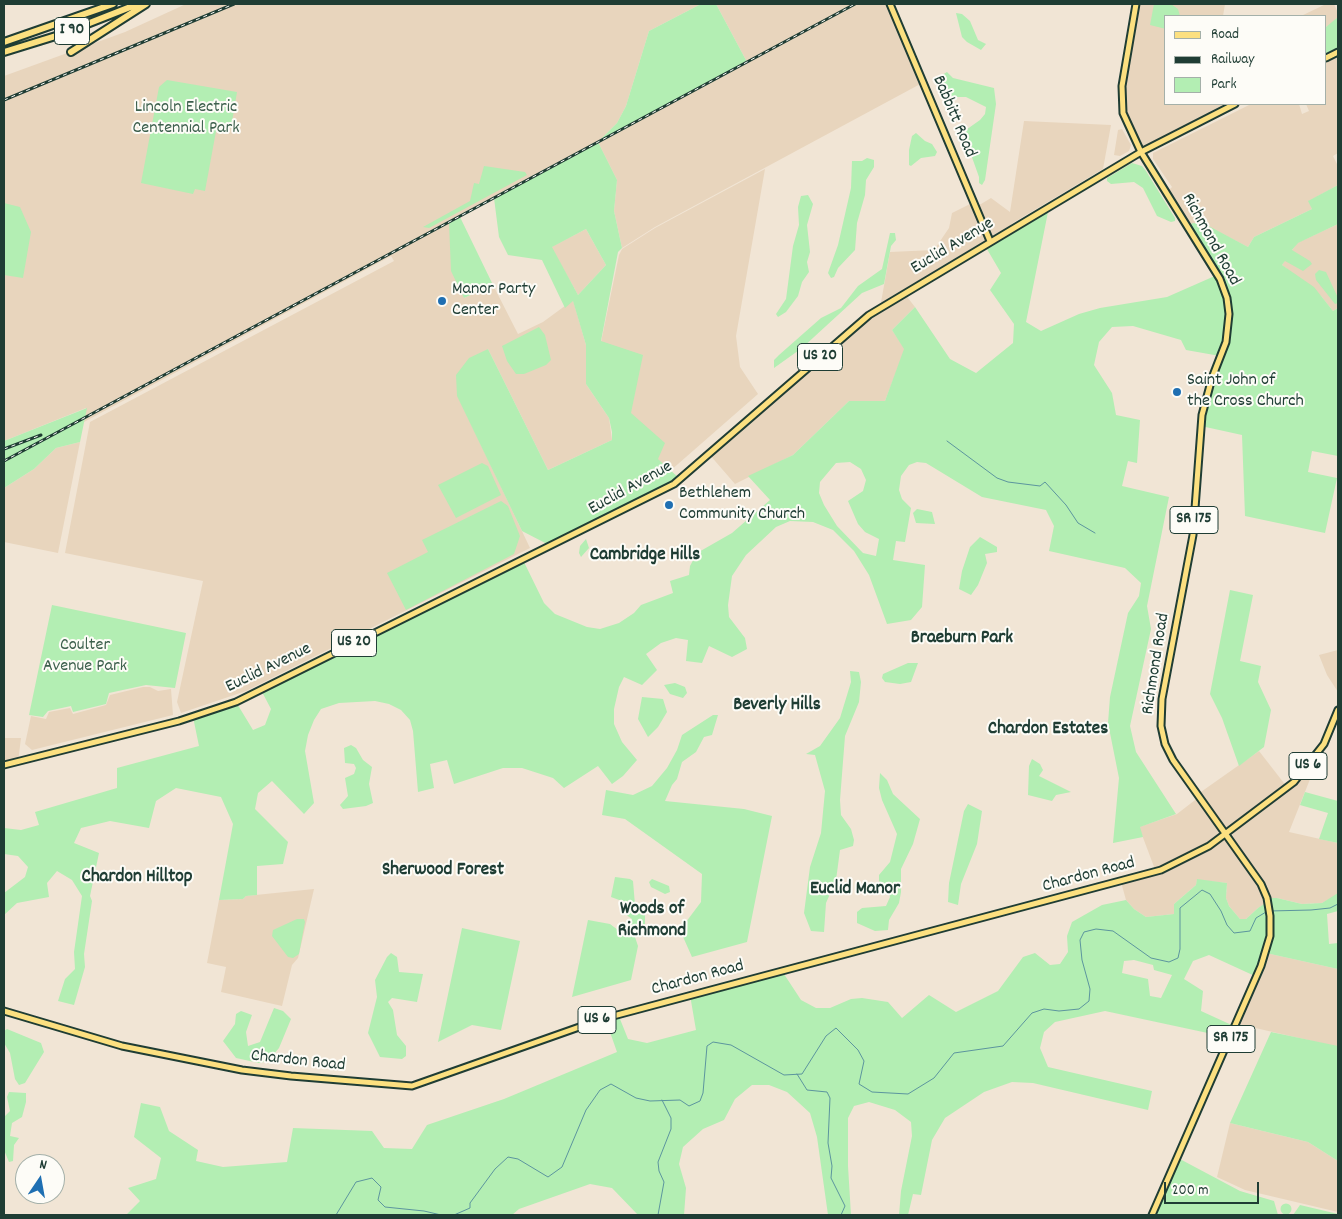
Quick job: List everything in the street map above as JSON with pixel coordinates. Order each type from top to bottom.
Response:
[{"type":"highway","name":"I 90","points":[[4,42],[114,4]]},
{"type":"highway","name":"I 90","points":[[4,52],[59,36],[138,4]]},
{"type":"highway","points":[[71,52],[118,20],[146,4]]},
{"type":"main road","name":"Babbitt Road","points":[[890,4],[990,241]]},
{"type":"main road","name":"SR 175","points":[[1136,4],[1121,100],[1128,126],[1141,152]]},
{"type":"main road","name":"Euclid Avenue","points":[[4,765],[180,721],[236,702],[674,484],[869,315],[1141,152],[1232,105]]},
{"type":"main road","name":"Richmond Road","points":[[1141,152],[1220,280],[1227,298],[1230,314],[1226,342],[1212,378],[1202,415],[1193,535],[1160,712],[1165,744],[1173,760],[1261,884],[1270,916],[1270,936],[1262,966],[1152,1215]]},
{"type":"main road","name":"Chardon Road","points":[[4,1011],[124,1046],[245,1070],[277,1075],[412,1086],[602,1019],[1133,880],[1179,862],[1226,834],[1276,798],[1304,771],[1324,744],[1338,710]]},
{"type":"shaded area","points":[[186,4],[701,4],[649,31],[626,106],[617,123],[598,142],[449,222],[464,298],[493,285],[518,334],[543,322],[573,300],[586,345],[586,384],[609,418],[612,440],[548,470],[488,349],[457,394],[530,548],[246,691],[181,713],[177,702],[203,581],[65,553],[90,422],[394,261],[391,256],[84,422],[86,408],[4,441],[4,76],[125,32]]},
{"type":"shaded area","points":[[716,4],[890,4],[924,82],[655,227],[622,248],[614,211],[617,180],[598,142],[747,62]]},
{"type":"shaded area","points":[[1136,4],[1225,4],[1223,15],[1164,15],[1164,105],[1233,105],[1141,152],[1128,126],[1121,100]]},
{"type":"shaded area","points":[[1326,4],[1334,4],[1338,17],[1327,26],[1327,15],[1303,15]]},
{"type":"shaded area","points":[[1338,52],[1338,153],[1333,156],[1338,166],[1338,185],[1309,201],[1312,209],[1254,237],[1248,247],[1201,223],[1187,226],[1167,192],[1172,187],[1153,159],[1153,153],[1249,105],[1299,105],[1302,114],[1309,111],[1306,105],[1327,105],[1327,58]]},
{"type":"shaded area","points":[[1024,121],[1111,125],[1103,169],[1011,224],[1012,228],[904,293],[915,307],[892,330],[905,349],[885,401],[849,401],[793,455],[735,484],[709,454],[880,308],[890,252],[934,250],[949,228],[952,213],[974,202],[976,207],[991,198],[1010,212]]},
{"type":"shaded area","points":[[1122,129],[1131,145],[1129,151],[1120,156],[1114,155],[1118,130]]},
{"type":"shaded area","points":[[765,169],[736,336],[740,367],[758,394],[670,471],[624,428],[601,342],[619,255],[622,249],[655,228]]},
{"type":"shaded area","points":[[1338,224],[1338,308],[1333,311],[1321,296],[1282,265],[1297,243]]},
{"type":"shaded area","points":[[586,229],[606,265],[578,295],[551,247]]},
{"type":"shaded area","points":[[80,442],[58,553],[4,542],[4,488],[34,469],[56,448]]},
{"type":"shaded area","points":[[1338,650],[1338,692],[1327,675],[1319,655]]},
{"type":"shaded area","points":[[150,687],[158,691],[171,689],[173,715],[32,750],[25,744],[31,716],[46,719],[49,712],[70,708],[73,714],[106,705],[110,695]]},
{"type":"shaded area","points":[[4,738],[21,738],[18,762],[4,765]]},
{"type":"shaded area","points":[[1324,744],[1289,832],[1338,843],[1338,893],[1336,896],[1322,903],[1302,904],[1277,898],[1258,908],[1246,919],[1240,919],[1229,906],[1226,898],[1227,883],[1197,880],[1196,885],[1174,904],[1174,914],[1146,917],[1134,909],[1126,900],[1121,882],[1156,872],[1139,827],[1177,814],[1199,797],[1198,794],[1259,751],[1287,787]]},
{"type":"shaded area","points":[[314,889],[298,958],[292,965],[282,1006],[221,992],[226,967],[207,963],[219,900],[243,899],[246,896]]},
{"type":"shaded area","points":[[1266,953],[1338,969],[1338,1047],[1238,1024]]},
{"type":"shaded area","points":[[1230,1123],[1308,1142],[1338,1161],[1338,1212],[1245,1190],[1217,1177]]},
{"type":"green space","points":[[701,4],[716,4],[747,62],[598,142],[617,123],[626,106],[649,31]]},
{"type":"green space","points":[[1154,4],[1171,4],[1178,9],[1180,15],[1164,15],[1164,28],[1150,25]]},
{"type":"green space","points":[[956,13],[962,14],[970,21],[978,40],[986,44],[981,50],[962,37]]},
{"type":"green space","points":[[1338,17],[1338,52],[1327,58],[1327,26]]},
{"type":"green space","points":[[947,72],[953,78],[994,88],[996,104],[985,180],[982,185],[979,183],[979,177],[963,132],[980,120],[985,114],[986,107],[966,97],[942,97],[937,78]]},
{"type":"green space","name":"Lincoln Electric Centennial Park","points":[[167,80],[237,92],[231,128],[217,126],[205,191],[195,189],[193,194],[141,183],[159,87]]},
{"type":"green space","points":[[916,133],[932,144],[937,152],[935,156],[921,158],[911,166],[909,165],[909,150],[912,136]]},
{"type":"green space","points":[[598,142],[617,180],[614,211],[622,248],[618,252],[601,341],[643,355],[631,413],[665,443],[658,459],[680,479],[551,546],[522,531],[457,396],[456,375],[469,358],[488,349],[548,470],[612,440],[612,432],[609,418],[586,384],[586,345],[573,301],[565,308],[542,260],[508,255],[499,237],[494,198]],"holes":[[[586,229],[606,265],[578,295],[552,247]]]},
{"type":"green space","points":[[867,158],[874,160],[874,167],[866,180],[865,195],[857,223],[855,250],[838,268],[834,277],[831,278],[828,273],[838,245],[851,188],[852,161],[862,161]]},
{"type":"green space","points":[[1132,163],[1142,166],[1146,171],[1175,218],[1175,221],[1171,222],[1157,216],[1143,188],[1134,182],[1111,184],[1107,181],[1107,178]]},
{"type":"green space","points":[[484,166],[525,172],[527,175],[429,228],[423,227],[470,201],[474,183],[479,184]]},
{"type":"green space","points":[[1338,185],[1338,224],[1298,243],[1292,250],[1312,264],[1303,271],[1285,261],[1282,265],[1314,287],[1333,311],[1338,308],[1338,456],[1312,451],[1308,472],[1337,478],[1325,533],[1245,516],[1242,435],[1201,426],[1220,356],[1186,350],[1181,340],[1133,326],[1112,327],[1099,342],[1094,365],[1112,393],[1116,415],[1140,420],[1137,463],[1128,461],[1122,486],[1169,497],[1147,606],[1151,629],[1130,726],[1136,752],[1176,814],[1140,827],[1143,837],[1113,843],[1119,778],[1108,723],[1110,697],[1128,613],[1139,596],[1141,583],[1125,568],[1049,551],[1054,526],[1046,510],[982,497],[926,463],[917,462],[909,465],[901,476],[899,490],[902,499],[911,508],[905,542],[896,541],[893,560],[925,565],[922,607],[911,620],[887,624],[869,575],[854,551],[833,530],[813,522],[790,521],[776,527],[746,555],[732,576],[728,605],[729,617],[745,638],[747,649],[732,657],[709,646],[702,663],[686,661],[688,640],[676,638],[661,643],[646,654],[657,670],[642,685],[624,677],[619,687],[614,709],[614,724],[622,742],[637,760],[623,776],[612,784],[598,766],[564,788],[553,778],[522,768],[503,768],[454,784],[447,760],[430,764],[434,788],[418,792],[413,731],[410,720],[401,710],[389,704],[375,701],[339,703],[321,709],[308,735],[305,751],[314,803],[304,814],[272,781],[258,793],[255,809],[288,842],[283,864],[257,866],[257,895],[246,896],[243,899],[219,900],[233,824],[221,797],[176,788],[156,801],[149,828],[110,821],[81,828],[74,843],[99,853],[90,896],[92,901],[84,954],[85,967],[74,1005],[58,1001],[65,979],[75,969],[74,952],[82,896],[72,880],[57,871],[47,883],[49,897],[17,903],[4,915],[4,893],[25,877],[28,867],[18,856],[4,854],[4,828],[21,830],[39,825],[35,812],[117,788],[117,768],[199,746],[193,717],[236,702],[253,730],[265,725],[271,709],[261,690],[523,560],[544,603],[555,614],[587,627],[600,629],[619,623],[634,613],[641,605],[673,593],[670,581],[689,575],[690,566],[697,553],[732,533],[770,500],[748,476],[793,455],[849,401],[885,401],[904,349],[892,330],[915,307],[950,359],[976,373],[1013,343],[1014,324],[990,290],[1001,273],[984,244],[1049,207],[1026,322],[1041,331],[1079,314],[1100,308],[1167,297],[1217,275],[1187,226],[1193,223],[1205,224],[1248,247],[1254,237],[1312,209],[1308,201]],"holes":[[[850,462],[861,469],[866,480],[863,491],[848,501],[858,524],[865,532],[879,539],[876,556],[863,553],[837,526],[819,493],[820,482],[836,463]]]},
{"type":"green space","points":[[808,195],[813,204],[807,225],[810,252],[807,262],[809,272],[802,282],[798,296],[786,312],[778,317],[776,314],[786,299],[793,246],[799,225],[798,207],[801,196]]},
{"type":"green space","points":[[4,203],[20,207],[31,232],[23,278],[4,275]]},
{"type":"green space","points":[[460,217],[493,285],[464,298],[451,271],[449,223]]},
{"type":"green space","points":[[890,233],[895,233],[896,240],[891,246],[884,284],[862,293],[802,348],[774,368],[774,360],[779,355],[821,318],[841,308],[858,286],[882,269]]},
{"type":"green space","points":[[1319,270],[1326,272],[1338,298],[1338,303],[1335,304],[1316,280],[1315,274]]},
{"type":"green space","points":[[539,327],[545,335],[551,360],[546,365],[524,374],[516,374],[507,361],[502,346]]},
{"type":"green space","points":[[87,408],[80,442],[56,448],[34,469],[4,488],[4,441]]},
{"type":"green space","points":[[482,463],[488,466],[501,495],[456,518],[438,485]]},
{"type":"green space","points":[[501,501],[508,506],[520,536],[514,554],[406,610],[387,573],[428,552],[422,540]]},
{"type":"green space","points":[[917,509],[932,512],[935,524],[916,523],[913,513]]},
{"type":"green space","points":[[980,537],[997,547],[997,552],[985,554],[987,563],[978,585],[971,595],[959,589],[962,571],[970,547]]},
{"type":"green space","points":[[586,539],[589,548],[581,557],[579,553],[580,546]]},
{"type":"green space","points":[[1230,590],[1253,595],[1240,661],[1261,666],[1258,682],[1271,710],[1264,747],[1239,766],[1222,718],[1210,694]]},
{"type":"green space","name":"Coulter Avenue Park","points":[[52,605],[186,633],[175,688],[146,685],[109,693],[106,704],[73,712],[71,706],[48,711],[43,717],[29,715]]},
{"type":"green space","points":[[908,663],[918,663],[911,682],[900,684],[885,682],[882,678],[883,674]]},
{"type":"green space","points":[[850,671],[859,672],[861,682],[859,702],[845,736],[840,800],[841,815],[851,829],[854,840],[853,846],[840,850],[836,880],[826,903],[824,932],[811,931],[804,913],[810,867],[821,833],[825,791],[815,755],[806,754],[820,746],[840,718],[851,682]]},
{"type":"green space","points":[[675,683],[685,687],[687,693],[683,698],[670,694],[664,685]]},
{"type":"green space","points":[[642,697],[663,699],[667,712],[658,727],[648,737],[638,719]]},
{"type":"green space","points":[[713,715],[718,715],[712,735],[704,737],[696,752],[682,762],[677,779],[672,785],[665,801],[744,809],[772,816],[747,942],[692,957],[680,930],[701,902],[702,874],[625,819],[602,815],[606,790],[633,795],[652,786],[667,768],[677,750],[682,735]]},
{"type":"green space","points":[[351,745],[356,748],[363,760],[372,767],[369,784],[373,803],[366,806],[343,809],[340,805],[348,796],[345,778],[354,774],[356,768],[354,764],[345,763],[344,748]]},
{"type":"green space","points":[[1032,759],[1040,764],[1043,770],[1039,776],[1071,792],[1056,795],[1052,801],[1028,795],[1029,766]]},
{"type":"green space","points":[[880,773],[887,780],[893,794],[920,819],[913,844],[901,869],[899,903],[889,920],[888,930],[875,931],[857,923],[857,912],[862,908],[886,906],[890,897],[887,888],[879,881],[879,875],[890,862],[897,834],[882,800],[879,788]]},
{"type":"green space","points":[[1305,792],[1338,801],[1338,843],[1319,839],[1328,813],[1300,805]]},
{"type":"green space","points":[[968,804],[982,811],[977,844],[961,884],[958,905],[948,902],[949,883],[964,811]]},
{"type":"green space","points":[[615,877],[633,881],[635,905],[645,910],[645,925],[638,930],[631,930],[632,919],[625,914],[622,901],[611,897]]},
{"type":"green space","points":[[652,879],[669,886],[670,892],[665,894],[651,887],[649,882]]},
{"type":"green space","points":[[1197,879],[1227,883],[1226,898],[1229,906],[1240,919],[1246,919],[1267,902],[1267,898],[1277,898],[1302,904],[1322,903],[1338,893],[1338,911],[1327,914],[1329,944],[1338,943],[1338,969],[1266,953],[1257,977],[1209,955],[1193,961],[1184,979],[1203,991],[1201,1011],[1236,1027],[1231,1038],[1105,1011],[1055,1022],[1044,1032],[1040,1048],[1048,1067],[1152,1091],[1148,1110],[1033,1083],[1012,1082],[984,1092],[945,1118],[932,1140],[921,1195],[913,1194],[908,1215],[899,1215],[901,1191],[912,1136],[911,1122],[895,1110],[869,1102],[854,1106],[848,1118],[851,1215],[828,1215],[817,1137],[810,1113],[787,1092],[769,1085],[752,1085],[735,1099],[724,1120],[703,1129],[683,1147],[679,1164],[686,1188],[684,1215],[638,1215],[612,1188],[590,1184],[519,1209],[512,1215],[126,1215],[140,1201],[128,1188],[156,1179],[161,1158],[134,1137],[141,1103],[160,1107],[169,1131],[198,1150],[196,1161],[223,1167],[287,1162],[293,1128],[372,1131],[384,1148],[412,1149],[427,1125],[504,1099],[617,1052],[605,1018],[618,1014],[628,1039],[647,1043],[696,1030],[690,995],[782,971],[801,1000],[816,1008],[830,1008],[851,999],[862,998],[888,1002],[902,1018],[929,995],[956,1012],[998,991],[1023,957],[1035,953],[1050,965],[1060,964],[1068,952],[1067,936],[1072,922],[1102,905],[1126,900],[1134,909],[1146,917],[1174,914],[1174,904],[1196,885]],"holes":[[[1134,960],[1153,965],[1154,970],[1172,975],[1161,998],[1150,996],[1148,979],[1122,973],[1124,961]]]},
{"type":"green space","points":[[297,919],[304,919],[305,922],[299,954],[293,958],[288,957],[272,936],[273,930]]},
{"type":"green space","points":[[588,920],[610,924],[622,933],[634,934],[638,946],[631,980],[572,997]]},
{"type":"green space","points":[[462,928],[520,941],[501,1030],[472,1025],[438,1042]]},
{"type":"green space","points":[[391,953],[397,957],[399,972],[423,974],[417,1002],[392,998],[388,1002],[393,1010],[397,1035],[406,1046],[406,1056],[402,1059],[380,1057],[368,1033],[377,997],[375,980]]},
{"type":"green space","points":[[274,1008],[283,1011],[291,1019],[279,1048],[268,1061],[259,1063],[236,1058],[223,1041],[235,1024],[236,1014],[241,1011],[252,1015],[246,1032],[248,1046],[260,1042]]},
{"type":"green space","points":[[7,1029],[41,1043],[44,1052],[25,1083],[19,1085],[15,1079],[10,1053],[4,1043],[4,1031]]},
{"type":"green space","points":[[1271,1032],[1338,1046],[1338,1161],[1308,1142],[1230,1123]]},
{"type":"green space","points":[[9,1092],[26,1093],[26,1102],[22,1117],[12,1123],[10,1136],[19,1138],[14,1145],[13,1161],[9,1162],[4,1150],[4,1117],[10,1111],[7,1097]]},
{"type":"green space","points":[[1178,1158],[1240,1191],[1274,1201],[1278,1215],[1152,1215]]},
{"type":"green space","points":[[1286,1203],[1292,1209],[1286,1215],[1280,1209]]},
{"type":"green space","points":[[1300,1205],[1338,1214],[1293,1215]]},
{"type":"waterway","points":[[947,441],[997,478],[1008,482],[1040,486],[1045,482],[1066,505],[1078,523],[1095,533]]},
{"type":"waterway","points":[[454,1215],[470,1208],[470,1203],[495,1169],[508,1157],[518,1159],[548,1177],[562,1167],[586,1110],[600,1090],[611,1084],[636,1098],[650,1101],[680,1100],[689,1106],[700,1101],[703,1093],[707,1046],[713,1042],[731,1045],[784,1075],[802,1074],[826,1036],[836,1028],[858,1050],[864,1061],[859,1084],[872,1092],[908,1094],[934,1078],[954,1053],[1003,1046],[1032,1013],[1044,1009],[1059,1011],[1079,1009],[1089,1001],[1090,989],[1082,960],[1080,940],[1084,932],[1096,929],[1113,931],[1151,958],[1169,962],[1178,958],[1180,949],[1180,908],[1202,890],[1210,894],[1227,925],[1234,933],[1250,931],[1256,918],[1266,912]]},
{"type":"waterway","points":[[1270,911],[1311,910],[1330,908],[1338,904]]},
{"type":"waterway","points":[[797,1074],[807,1090],[827,1092],[830,1098],[828,1143],[832,1166],[831,1178],[845,1206],[841,1215]]},
{"type":"waterway","points":[[658,1215],[664,1182],[659,1171],[658,1162],[671,1129],[671,1118],[662,1100]]},
{"type":"waterway","points":[[336,1215],[356,1182],[372,1178],[381,1187],[378,1200],[385,1207],[424,1211],[441,1215]]},
{"type":"railway","points":[[4,100],[234,4]]},
{"type":"railway","points":[[4,461],[855,4]]},
{"type":"railway","points":[[4,449],[41,435]]},
{"type":"place","name":"Manor Party Center","points":[[442,301]]},
{"type":"place","name":"Saint John of the Cross Church","points":[[1177,392]]},
{"type":"place","name":"Bethlehem Community Church","points":[[669,505]]},
{"type":"district","name":"Cambridge Hills","points":[[645,556]]},
{"type":"district","name":"Braeburn Park","points":[[962,639]]},
{"type":"district","name":"Beverly Hills","points":[[777,706]]},
{"type":"district","name":"Chardon Estates","points":[[1048,730]]},
{"type":"district","name":"Sherwood Forest","points":[[443,871]]},
{"type":"district","name":"Chardon Hilltop","points":[[137,878]]},
{"type":"district","name":"Euclid Manor","points":[[855,890]]},
{"type":"district","name":"Woods of Richmond","points":[[652,921]]}]
